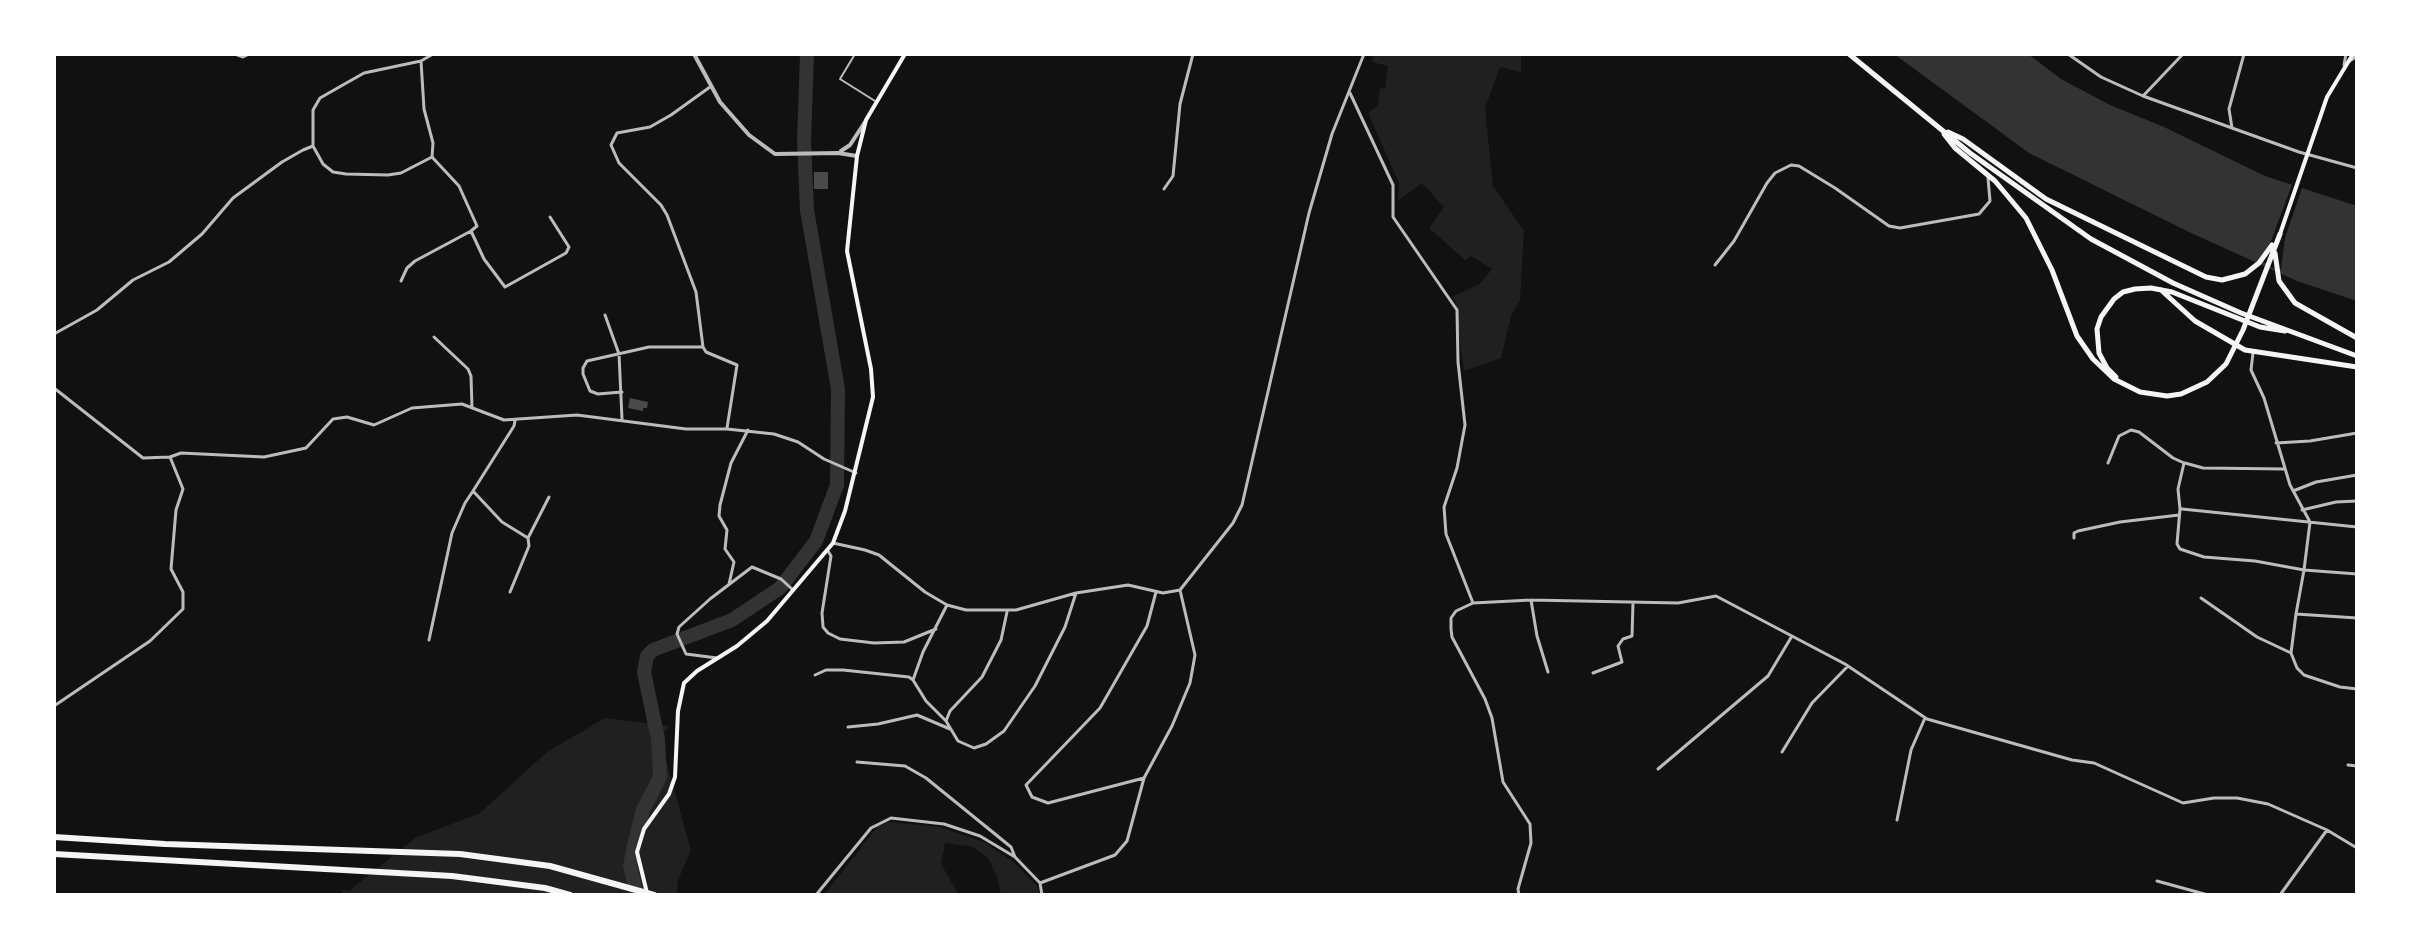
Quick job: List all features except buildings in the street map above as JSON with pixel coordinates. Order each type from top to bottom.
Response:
[{"type":"highway","points":[[1849,54],[1942,130],[2049,210],[2117,254],[2193,292],[2357,356]]},
{"type":"highway","points":[[1942,130],[1955,148],[2005,192],[2032,229],[2052,270],[2077,336],[2103,371],[2130,388],[2154,395],[2181,394],[2207,382],[2226,364],[2243,330],[2280,234]]},
{"type":"highway","points":[[1942,130],[1963,139],[2046,199],[2206,277],[2222,280],[2245,274],[2259,263],[2280,234]]},
{"type":"highway","points":[[2280,234],[2274,256],[2283,290],[2295,303],[2357,338]]},
{"type":"highway","points":[[2130,388],[2107,368],[2097,343],[2097,329],[2108,306],[2123,292],[2160,289],[2260,327],[2293,332]]},
{"type":"highway","points":[[2160,289],[2195,321],[2253,353],[2357,367]]},
{"type":"highway","points":[[54,837],[460,854],[550,866],[654,895]]},
{"type":"highway","points":[[54,854],[452,876],[545,888],[570,895]]},
{"type":"main road","points":[[647,895],[637,852],[644,829],[669,794],[675,777],[680,694],[684,683],[767,621],[791,588],[828,551],[856,473],[873,397],[871,369],[847,251],[857,156],[866,120],[905,54]]},
{"type":"main road","points":[[2280,234],[2327,97],[2344,65],[2355,55]]},
{"type":"street","points":[[235,54],[243,57],[249,54]]},
{"type":"street","points":[[432,157],[401,173],[388,175],[333,172],[323,164],[313,146],[313,110],[320,98],[364,73],[421,61],[433,54]]},
{"type":"street","points":[[694,54],[710,87],[749,135],[775,154],[838,153],[857,156]]},
{"type":"street","points":[[1164,189],[1173,176],[1180,104],[1193,54]]},
{"type":"street","points":[[833,543],[879,555],[925,592],[947,605],[983,611],[1007,610],[1076,593],[1128,585],[1156,592],[1180,590],[1233,523],[1242,505],[1309,213],[1332,134],[1364,54]]},
{"type":"street","points":[[2068,54],[2101,77],[2143,96],[2299,152],[2357,168]]},
{"type":"street","points":[[2174,54],[2179,59]]},
{"type":"street","points":[[2143,96],[2183,54]]},
{"type":"street","points":[[2232,128],[2229,109],[2244,54]]},
{"type":"street","points":[[2344,65],[2346,54]]},
{"type":"street","points":[[401,281],[407,268],[415,261],[477,226],[459,186],[432,157],[433,143],[424,109],[421,61]]},
{"type":"street","points":[[710,87],[650,127],[617,133],[611,145],[619,163],[667,215],[696,292],[703,347],[706,352],[738,368],[727,429]]},
{"type":"street","points":[[1350,93],[1393,185],[1393,217],[1457,310],[1458,362],[1465,425],[1457,468],[1444,507],[1446,534],[1473,603]]},
{"type":"street","points":[[838,153],[850,145],[866,120]]},
{"type":"street","points":[[54,334],[97,310],[133,280],[169,262],[250,184],[313,146]]},
{"type":"street","points":[[1715,265],[1734,241],[1767,183],[1775,173],[1791,165],[1799,166],[1835,188],[1889,226],[1900,228],[1979,214],[1990,201],[1991,187],[1987,174]]},
{"type":"street","points":[[471,231],[484,259],[505,287],[566,253],[569,247],[550,217]]},
{"type":"street","points":[[605,315],[619,354],[622,419]]},
{"type":"street","points":[[434,337],[468,369],[472,408]]},
{"type":"street","points":[[622,392],[593,394],[583,374],[587,361],[649,347],[703,347]]},
{"type":"street","points":[[2253,353],[2251,370],[2264,398],[2284,469],[2310,522],[2291,653],[2297,668],[2304,675],[2340,687],[2357,689]]},
{"type":"street","points":[[54,388],[143,458],[170,457],[181,453],[264,457],[306,448],[333,419],[347,417],[374,425],[412,408],[462,404],[504,420],[577,415],[686,429],[748,430],[774,434],[798,442],[824,459],[856,473]]},
{"type":"street","points":[[429,640],[452,533],[465,503],[515,421]]},
{"type":"street","points":[[730,584],[734,562],[725,549],[727,530],[719,516],[720,505],[731,463],[748,430]]},
{"type":"street","points":[[2108,463],[2119,436],[2131,430],[2139,432],[2184,463],[2203,468],[2284,469]]},
{"type":"street","points":[[2276,443],[2357,433]]},
{"type":"street","points":[[54,706],[150,641],[183,609],[183,592],[171,569],[176,510],[183,489],[170,457]]},
{"type":"street","points":[[2184,463],[2178,489],[2177,544],[2180,549],[2188,553],[2304,570],[2357,574]]},
{"type":"street","points":[[2293,491],[2316,482],[2357,475]]},
{"type":"street","points":[[473,491],[502,522],[528,538]]},
{"type":"street","points":[[510,592],[529,546],[528,538],[549,497]]},
{"type":"street","points":[[2302,510],[2336,502],[2357,501]]},
{"type":"street","points":[[2180,509],[2357,527]]},
{"type":"street","points":[[2074,538],[2074,533],[2078,531],[2179,515]]},
{"type":"street","points":[[828,551],[831,556],[822,613],[823,627],[828,633],[840,639],[874,643],[904,642],[936,629]]},
{"type":"street","points":[[717,658],[686,654],[677,634],[683,623],[752,567],[781,579],[791,588]]},
{"type":"street","points":[[1040,883],[1115,855],[1127,841],[1144,778],[1172,726],[1190,682],[1195,655],[1180,590]]},
{"type":"street","points":[[1144,778],[1048,803],[1032,797],[1026,785],[1100,708],[1147,626],[1156,592]]},
{"type":"street","points":[[815,675],[826,670],[843,670],[909,677],[926,701],[946,721],[958,741],[974,748],[986,744],[1004,731],[1035,686],[1065,627],[1076,593]]},
{"type":"street","points":[[1519,895],[1531,843],[1530,824],[1503,782],[1492,718],[1452,637],[1451,618],[1456,611],[1473,603],[1531,600],[1678,603],[1716,596],[1848,666],[1925,718],[2047,753],[2094,763],[2183,803],[2225,798],[2268,804],[2327,830],[2357,848]]},
{"type":"street","points":[[2201,598],[2257,637],[2291,653]]},
{"type":"street","points":[[1531,600],[1537,636],[1548,672]]},
{"type":"street","points":[[1593,673],[1622,662],[1618,646],[1623,639],[1632,636],[1633,603]]},
{"type":"street","points":[[913,680],[923,652],[947,605]]},
{"type":"street","points":[[946,721],[950,711],[986,669],[1001,640],[1007,610]]},
{"type":"street","points":[[2296,614],[2357,618]]},
{"type":"street","points":[[1658,769],[1768,676],[1792,636]]},
{"type":"street","points":[[1782,752],[1812,703],[1848,666]]},
{"type":"street","points":[[848,727],[917,715],[950,729]]},
{"type":"street","points":[[1897,820],[1911,750],[1925,718]]},
{"type":"street","points":[[857,762],[905,766],[926,778],[1011,847],[1015,857]]},
{"type":"street","points":[[2348,765],[2357,766]]},
{"type":"street","points":[[816,895],[871,828],[891,818],[944,824],[980,836],[1015,857],[1040,883],[1042,895]]},
{"type":"street","points":[[2280,895],[2327,830]]},
{"type":"street","points":[[2157,881],[2208,895]]},
{"type":"lane","points":[[855,54],[840,79],[876,101]]},
{"type":"shaded area","points":[[1374,54],[1521,54],[1521,72],[1500,67],[1485,108],[1493,186],[1524,231],[1520,300],[1511,316],[1501,358],[1464,371],[1454,296],[1480,284],[1492,269],[1471,256],[1465,260],[1429,228],[1444,207],[1422,183],[1398,201],[1399,183],[1368,113],[1378,105],[1380,88],[1385,89],[1388,66],[1372,62]]},
{"type":"shaded area","points":[[1894,54],[2028,54],[2061,79],[2110,105],[2164,127],[2265,176],[2357,206],[2357,301],[2297,281],[2029,153]]},
{"type":"shaded area","points":[[605,718],[670,726],[659,736],[691,850],[678,880],[677,895],[345,895],[341,890],[349,891],[415,838],[480,813],[547,752]]},
{"type":"shaded area","points":[[889,822],[940,827],[984,842],[1012,861],[1037,886],[1040,895],[1001,895],[997,876],[988,858],[973,847],[945,843],[941,864],[959,895],[824,895],[878,826]]},
{"type":"pier","points":[[2293,182],[2303,185],[2285,238],[2281,269],[2273,268],[2259,259],[2271,241]]},
{"type":"waterway","points":[[637,895],[630,866],[634,845],[643,810],[660,777],[658,739],[644,672],[647,656],[653,650],[732,620],[780,588],[816,541],[837,485],[838,389],[807,210],[804,141],[807,54]]}]
